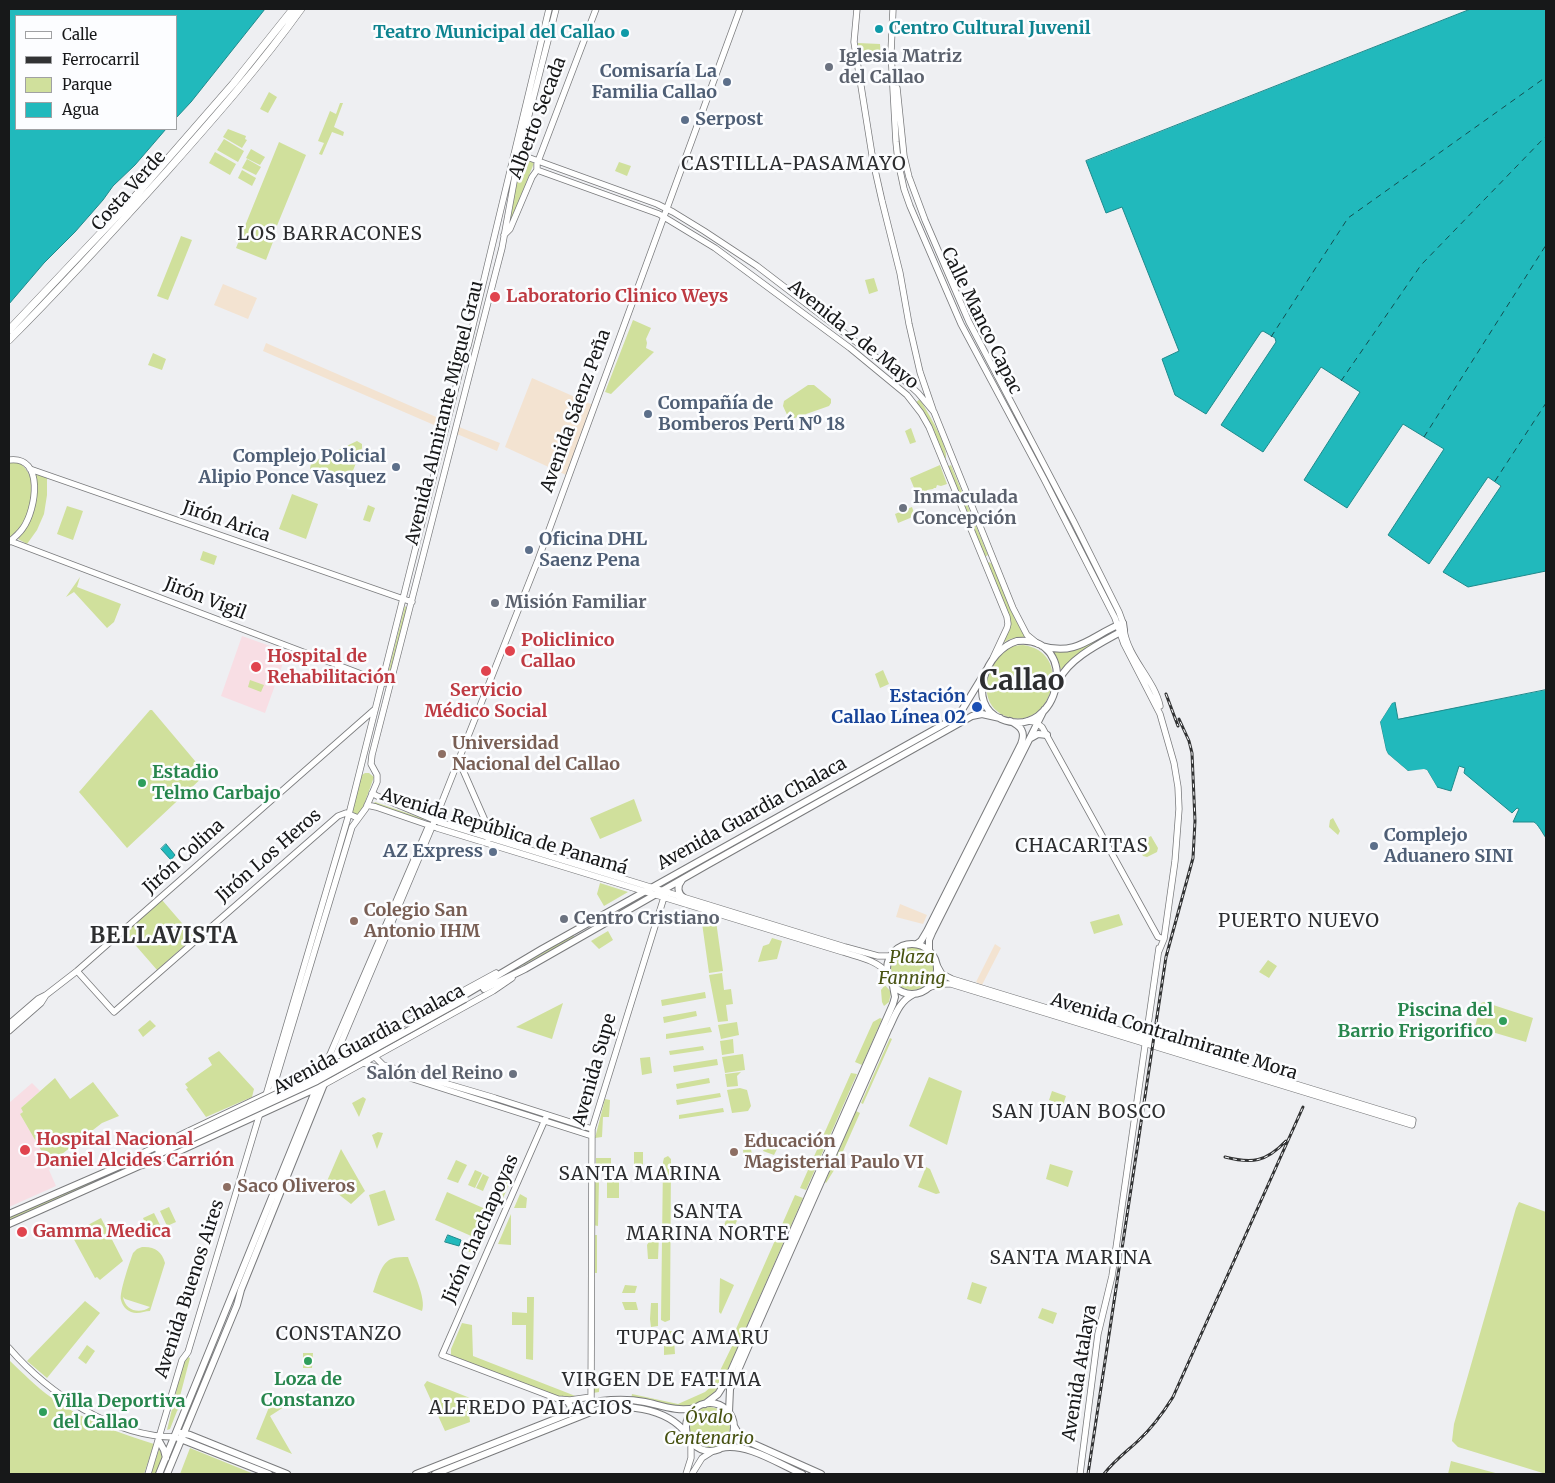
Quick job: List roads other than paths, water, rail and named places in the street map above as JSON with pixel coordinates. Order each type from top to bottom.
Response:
[{"type":"highway","name":"Costa Verde","points":[[9,330],[85,251],[234,84],[293,9]]},
{"type":"highway","name":"Costa Verde","points":[[9,340],[84,262],[239,90],[301,9]]},
{"type":"main road","name":"Avenida Almirante Miguel Grau","points":[[358,818],[368,805],[377,778],[371,760],[495,275],[504,235],[517,154],[549,9]]},
{"type":"main road","name":"Avenida Almirante Miguel Grau","points":[[349,814],[447,425],[556,9]]},
{"type":"main road","name":"Alberto Secada","points":[[504,235],[510,228],[532,177],[537,170],[539,160],[596,9]]},
{"type":"main road","name":"Avenida Sáenz Peña","points":[[333,1062],[459,761],[539,556],[740,9]]},
{"type":"main road","points":[[857,9],[854,42],[874,161],[904,288],[920,372],[934,412]]},
{"type":"main road","name":"Calle Manco Capac","points":[[895,9],[891,52],[897,120],[898,161],[904,189],[961,324],[1044,478],[1121,628]]},
{"type":"main road","name":"Calle Manco Capac","points":[[897,120],[909,177],[924,220],[969,322],[1119,612],[1121,628]]},
{"type":"main road","name":"Avenida 2 de Mayo","points":[[517,154],[539,160],[666,208],[742,256],[908,383],[934,412],[1013,608],[1027,635],[1039,645]]},
{"type":"main road","name":"Avenida 2 de Mayo","points":[[537,170],[664,216],[715,248],[804,313],[894,382],[908,395],[921,413],[945,466],[1008,621],[1007,628],[990,662]]},
{"type":"main road","points":[[804,313],[809,306]]},
{"type":"main road","points":[[447,425],[456,428]]},
{"type":"main road","name":"Jirón Arica","points":[[9,460],[21,460],[30,469],[412,602]]},
{"type":"main road","points":[[10,541],[23,528],[32,509],[34,486],[30,469]]},
{"type":"main road","name":"Jirón Vigil","points":[[10,541],[390,685]]},
{"type":"main road","points":[[917,944],[927,931],[1022,740],[1022,729],[1018,724],[996,716],[989,708],[983,696],[983,682],[990,662],[999,651],[1012,642],[1022,641],[1063,648],[1078,647],[1121,628]]},
{"type":"main road","points":[[929,950],[929,940],[1063,672],[1076,660],[1121,628]]},
{"type":"main road","name":"Avenida Atalaya","points":[[1080,1474],[1098,1334],[1112,1276],[1145,1041],[1159,950],[1167,915],[1175,861],[1179,809],[1174,763],[1161,715],[1124,644],[1121,628]]},
{"type":"main road","points":[[1039,645],[1049,652],[1054,661],[1058,675],[1057,686]]},
{"type":"main road","name":"Avenida Guardia Chalaca","points":[[464,998],[514,965],[645,892],[660,893],[788,811],[946,723],[956,716],[966,703],[987,669]]},
{"type":"main road","name":"Jirón Colina","points":[[9,1031],[11,1024],[38,999],[46,996],[77,971],[385,701]]},
{"type":"main road","points":[[1010,722],[1020,723],[1028,721],[1041,714],[1044,710]]},
{"type":"main road","name":"Avenida Guardia Chalaca","points":[[135,1158],[147,1157],[317,1081],[464,998],[525,968],[660,893],[706,862],[792,818],[976,715],[988,714],[1000,718]]},
{"type":"main road","points":[[363,720],[366,720],[371,725]]},
{"type":"main road","points":[[1028,721],[1042,726],[1158,937],[1163,938]]},
{"type":"main road","points":[[369,734],[373,732],[377,735]]},
{"type":"main road","points":[[1030,739],[1038,734],[1047,735]]},
{"type":"main road","points":[[459,761],[487,825],[488,840]]},
{"type":"main road","points":[[359,772],[366,768],[373,770]]},
{"type":"main road","points":[[847,778],[851,785]]},
{"type":"main road","name":"Avenida República de Panamá","points":[[372,793],[432,824]]},
{"type":"main road","name":"Avenida República de Panamá","points":[[368,805],[660,893],[851,955],[878,965],[887,973]]},
{"type":"main road","points":[[788,811],[792,818]]},
{"type":"main road","name":"Jirón Los Heros","points":[[77,971],[114,1012],[342,814],[349,814],[358,818]]},
{"type":"main road","points":[[266,1095],[349,814]]},
{"type":"main road","points":[[272,1109],[278,1073],[353,824],[358,818]]},
{"type":"main road","name":"Avenida Sáenz Peña","points":[[325,1066],[432,824]]},
{"type":"main road","name":"Avenida República de Panamá","points":[[488,840],[645,892]]},
{"type":"main road","points":[[682,879],[678,890],[684,898]]},
{"type":"main road","name":"Avenida República de Panamá","points":[[660,893],[684,898],[878,956],[890,956]]},
{"type":"main road","name":"Avenida Supe","points":[[591,1412],[592,1133],[660,893]]},
{"type":"main road","points":[[574,931],[578,938]]},
{"type":"main road","points":[[435,1474],[556,1423],[568,1414],[591,1404],[608,1400],[625,1400],[646,1402],[671,1409],[683,1410],[705,1404],[718,1394],[728,1378],[894,1004],[893,986],[887,973],[890,956],[898,947],[911,943],[917,944],[933,954],[937,965],[935,978],[928,988],[907,997],[899,1007],[730,1388],[729,1412],[738,1433],[747,1441],[821,1474]]},
{"type":"main road","name":"Avenida Guardia Chalaca","points":[[9,1214],[135,1158],[325,1066],[486,978],[514,965]]},
{"type":"main road","name":"Avenida Contralmirante Mora","points":[[937,965],[945,976],[952,979],[1114,1032]]},
{"type":"main road","name":"Avenida Guardia Chalaca","points":[[9,1224],[139,1166],[164,1158],[316,1089],[493,991],[525,968]]},
{"type":"main road","name":"Avenida Contralmirante Mora","points":[[928,988],[940,984],[951,984],[1412,1123]]},
{"type":"main road","points":[[893,986],[902,992],[914,994]]},
{"type":"main road","points":[[368,1043],[375,1057],[383,1065],[592,1133]]},
{"type":"main road","points":[[339,1048],[346,1055]]},
{"type":"main road","points":[[167,1474],[179,1436],[225,1312],[333,1062]]},
{"type":"main road","points":[[363,1064],[537,1118],[546,1118]]},
{"type":"main road","points":[[160,1474],[228,1328],[264,1225],[325,1066]]},
{"type":"main road","name":"Avenida Buenos Aires","points":[[148,1474],[182,1360],[188,1352],[260,1114]]},
{"type":"main road","points":[[537,1118],[541,1122],[542,1128]]},
{"type":"main road","name":"Jirón Chachapoyas","points":[[546,1118],[442,1355],[563,1400]]},
{"type":"main road","name":"Avenida Guardia Chalaca","points":[[139,1166],[147,1157]]},
{"type":"main road","points":[[225,1312],[228,1328]]},
{"type":"main road","points":[[220,1326],[228,1328]]},
{"type":"main road","points":[[9,1348],[41,1380],[73,1403],[110,1422],[160,1439],[179,1436],[287,1474]]},
{"type":"main road","points":[[563,1400],[591,1397]]},
{"type":"main road","points":[[563,1400],[568,1402],[571,1407],[568,1414]]},
{"type":"main road","points":[[705,1404],[716,1404],[729,1412]]},
{"type":"main road","points":[[416,1474],[556,1423],[591,1412],[617,1407],[642,1410],[673,1421],[699,1449],[745,1448],[802,1474]]},
{"type":"main road","points":[[687,1434],[686,1424],[688,1418],[696,1408]]},
{"type":"main road","points":[[692,1474],[702,1458],[728,1442],[731,1438],[733,1425]]},
{"type":"main road","points":[[160,1439],[166,1459]]},
{"type":"main road","points":[[686,1474],[691,1461],[691,1442]]},
{"type":"main road","points":[[216,1449],[269,1474]]},
{"type":"water","points":[[9,9],[265,9],[178,116],[178,15],[15,15],[15,130],[165,130],[9,304]]},
{"type":"water","points":[[1471,9],[1546,9],[1546,571],[1468,587],[1443,572],[1501,486],[1488,477],[1429,564],[1388,535],[1444,449],[1403,424],[1347,508],[1304,480],[1360,392],[1321,367],[1263,452],[1221,425],[1276,342],[1275,338],[1263,331],[1206,414],[1175,395],[1162,359],[1179,351],[1122,207],[1106,213],[1086,161]]},
{"type":"water","points":[[1546,690],[1546,838],[1534,822],[1513,822],[1519,809],[1517,808],[1512,813],[1464,773],[1465,768],[1459,766],[1451,791],[1437,787],[1427,770],[1408,771],[1388,754],[1386,750],[1380,722],[1392,703],[1395,702],[1398,719]]},
{"type":"water","points":[[166,844],[175,855],[171,860],[161,849]]},
{"type":"water","points":[[448,1235],[461,1240],[459,1246],[445,1242]]},
{"type":"railway","points":[[1166,694],[1178,726]]},
{"type":"railway","points":[[1088,1474],[1166,957],[1193,858],[1195,821],[1192,753],[1179,719]]},
{"type":"railway","points":[[1104,1474],[1148,1431],[1173,1397],[1303,1107]]},
{"type":"railway","points":[[1225,1157],[1251,1161],[1258,1160],[1272,1153],[1286,1141]]},
{"type":"place","name":"Centro Cultural Juvenil","points":[[879,29]]},
{"type":"place","name":"Teatro Municipal del Callao","points":[[625,33]]},
{"type":"place","name":"Iglesia Matriz del Callao","points":[[829,67]]},
{"type":"place","name":"Comisaría La Familia Callao","points":[[727,82]]},
{"type":"place","name":"Serpost","points":[[685,120]]},
{"type":"place","name":"Laboratorio Clinico Weys","points":[[495,297]]},
{"type":"place","name":"Compañía de Bomberos Perú Nº 18","points":[[648,414]]},
{"type":"place","name":"Complejo Policial Alipio Ponce Vasquez","points":[[396,467]]},
{"type":"place","name":"Inmaculada Concepción","points":[[903,508]]},
{"type":"place","name":"Oficina DHL Saenz Pena","points":[[529,550]]},
{"type":"place","name":"Misión Familiar","points":[[495,603]]},
{"type":"place","name":"Policlinico Callao","points":[[510,651]]},
{"type":"place","name":"Hospital de Rehabilitación","points":[[256,667]]},
{"type":"place","name":"Servicio Médico Social","points":[[486,671]]},
{"type":"place","name":"Estación Callao Línea 02","points":[[977,707]]},
{"type":"place","name":"Universidad Nacional del Callao","points":[[442,754]]},
{"type":"place","name":"Estadio Telmo Carbajo","points":[[142,783]]},
{"type":"place","name":"Complejo Aduanero SINI","points":[[1374,846]]},
{"type":"place","name":"AZ Express","points":[[493,852]]},
{"type":"place","name":"Centro Cristiano","points":[[564,919]]},
{"type":"place","name":"Colegio San Antonio IHM","points":[[354,921]]},
{"type":"place","name":"Piscina del Barrio Frigorifico","points":[[1503,1021]]},
{"type":"place","name":"Salón del Reino","points":[[513,1074]]},
{"type":"place","name":"Hospital Nacional Daniel Alcides Carrión","points":[[25,1150]]},
{"type":"place","name":"Educación Magisterial Paulo VI","points":[[734,1152]]},
{"type":"place","name":"Saco Oliveros","points":[[227,1187]]},
{"type":"place","name":"Gamma Medica","points":[[22,1232]]},
{"type":"place","name":"Loza de Constanzo","points":[[308,1361]]},
{"type":"place","name":"Villa Deportiva del Callao","points":[[43,1412]]},
{"type":"district","name":"CASTILLA-PASAMAYO","points":[[794,165]]},
{"type":"district","name":"LOS BARRACONES","points":[[330,235]]},
{"type":"district","name":"Callao","points":[[1022,682]]},
{"type":"district","name":"CHACARITAS","points":[[1082,847]]},
{"type":"district","name":"PUERTO NUEVO","points":[[1299,922]]},
{"type":"district","name":"BELLAVISTA","points":[[164,937]]},
{"type":"district","name":"SAN JUAN BOSCO","points":[[1079,1113]]},
{"type":"district","name":"SANTA MARINA","points":[[640,1175]]},
{"type":"district","name":"SANTA MARINA NORTE","points":[[708,1224]]},
{"type":"district","name":"SANTA MARINA","points":[[1071,1259]]},
{"type":"district","name":"CONSTANZO","points":[[339,1335]]},
{"type":"district","name":"TUPAC AMARU","points":[[693,1339]]},
{"type":"district","name":"VIRGEN DE FATIMA","points":[[662,1381]]},
{"type":"district","name":"ALFREDO PALACIOS","points":[[531,1409]]},
{"type":"park label","name":"Plaza Fanning","points":[[912,968]]},
{"type":"park label","name":"Óvalo Centenario","points":[[709,1428]]}]
